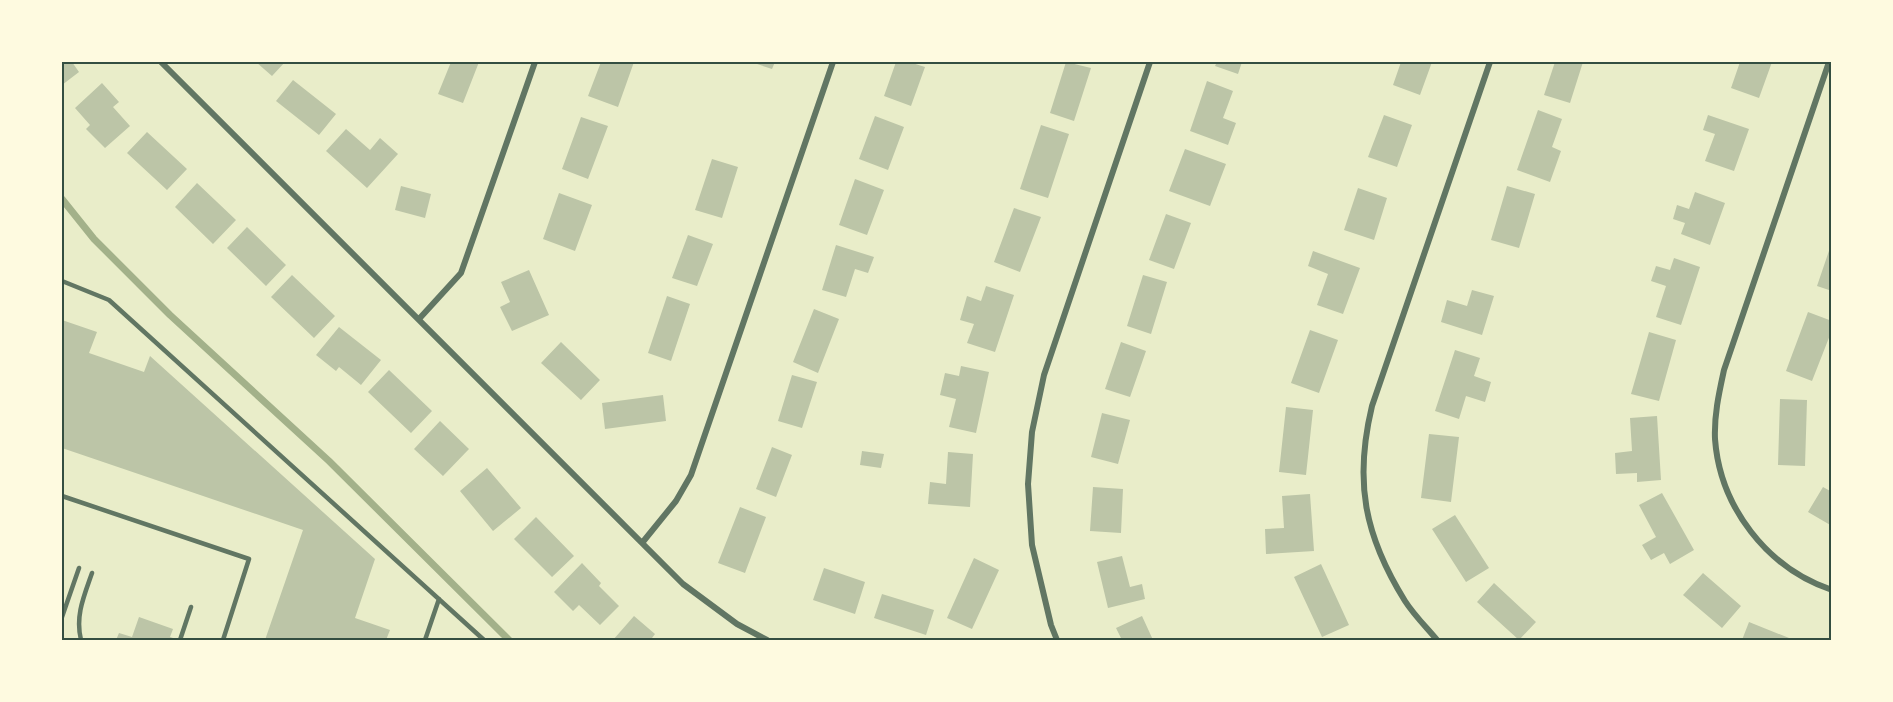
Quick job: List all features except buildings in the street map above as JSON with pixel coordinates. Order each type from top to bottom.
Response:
[{"type":"street","points":[[161,62],[683,584],[737,624],[767,640]]},
{"type":"street","points":[[419,319],[461,273],[535,62]]},
{"type":"street","points":[[642,543],[676,501],[690,475],[833,62]]},
{"type":"street","points":[[1057,640],[1051,625],[1032,545],[1028,484],[1032,432],[1044,375],[1150,62]]},
{"type":"street","points":[[1437,640],[1406,602],[1378,552],[1364,494],[1364,450],[1372,406],[1490,62]]},
{"type":"street","points":[[1829,62],[1724,370],[1715,412],[1715,439],[1722,475],[1734,505],[1753,536],[1768,552],[1798,575],[1832,590]]},
{"type":"lane","points":[[62,281],[109,300],[484,640]]},
{"type":"lane","points":[[62,496],[249,559],[223,640]]},
{"type":"lane","points":[[62,617],[79,568]]},
{"type":"lane","points":[[81,640],[78,620],[92,573]]},
{"type":"lane","points":[[425,640],[439,599]]},
{"type":"lane","points":[[180,640],[191,607]]},
{"type":"waterway","points":[[62,199],[94,239],[170,315],[329,461],[509,640]]}]
